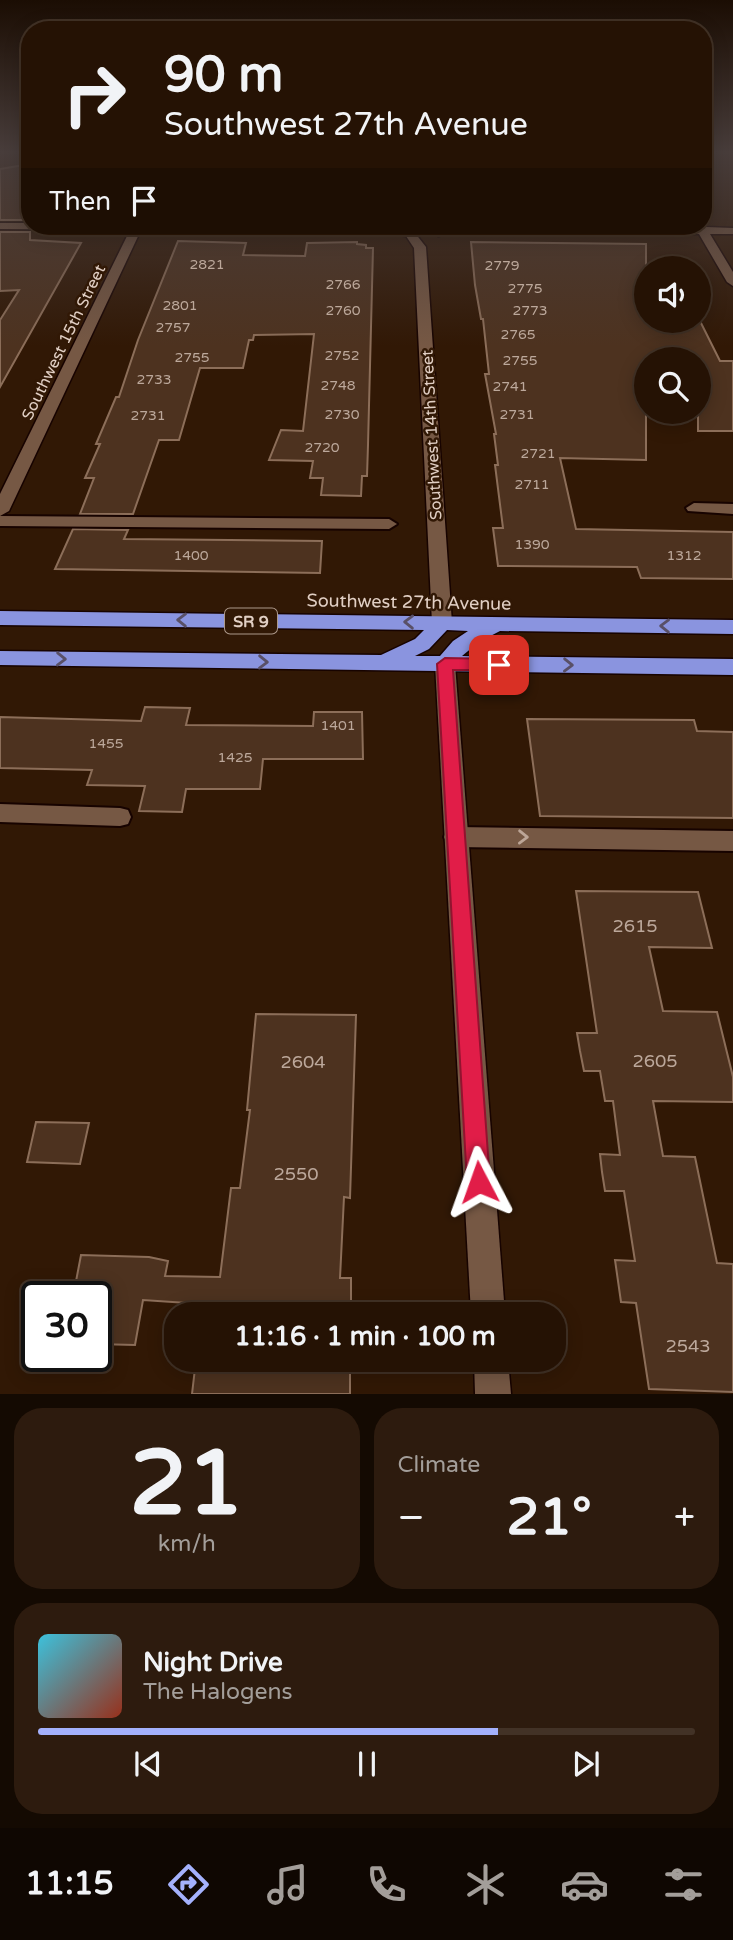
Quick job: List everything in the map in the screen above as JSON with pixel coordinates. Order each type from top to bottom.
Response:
[{"type":"highway","name":"Southwest 27th Avenue","points":[[0,618],[733,627]]},
{"type":"highway","points":[[377,664],[415,649],[433,635],[442,623]]},
{"type":"highway","points":[[445,664],[453,650],[465,640],[502,624]]},
{"type":"highway","points":[[0,658],[733,667]]},
{"type":"street","points":[[0,226],[21,226]]},
{"type":"street","points":[[712,229],[733,231]]},
{"type":"street","name":"Southwest 15th Street","points":[[0,511],[134,235]]},
{"type":"street","name":"Southwest 14th Street","points":[[420,235],[442,623]]},
{"type":"street","points":[[705,235],[733,282]]},
{"type":"street","points":[[445,664],[487,1302]]},
{"type":"street","points":[[492,1372],[493,1394]]},
{"type":"lane","points":[[694,508],[733,509]]},
{"type":"lane","points":[[0,521],[389,524]]},
{"type":"lane","points":[[0,813],[120,817]]},
{"type":"lane","points":[[455,837],[733,841]]},
{"type":"building","points":[[0,216],[21,216],[21,220],[0,220]]},
{"type":"building","points":[[0,232],[21,232],[21,235],[30,235],[30,240],[81,243],[0,387],[0,320],[19,290],[0,291]]},
{"type":"building","points":[[178,241],[246,243],[243,255],[305,256],[307,243],[357,242],[366,245],[366,248],[373,248],[367,476],[362,476],[361,496],[321,495],[323,478],[310,478],[313,461],[269,460],[281,430],[303,431],[314,334],[254,335],[253,340],[249,340],[243,368],[200,368],[179,440],[159,440],[133,514],[80,514],[94,478],[85,478],[100,444],[96,444],[116,397],[119,397],[138,340]]},
{"type":"building","points":[[471,242],[646,244],[646,256],[634,256],[634,333],[706,333],[720,361],[733,361],[733,431],[698,431],[698,424],[711,424],[711,347],[634,347],[634,424],[646,424],[646,460],[560,458],[576,529],[733,532],[733,579],[641,578],[637,567],[498,566],[493,528],[503,528],[495,465],[498,465],[496,434],[485,374],[489,374],[483,319],[475,285]]},
{"type":"building","points":[[73,529],[128,530],[124,539],[322,541],[320,573],[55,569]]},
{"type":"building","points":[[145,707],[190,708],[186,725],[313,726],[314,712],[362,712],[363,759],[263,759],[260,789],[186,789],[182,812],[139,811],[145,786],[87,785],[92,770],[0,768],[0,717],[141,721]]},
{"type":"building","points":[[527,719],[694,720],[697,731],[733,732],[733,818],[540,816]]},
{"type":"building","points":[[576,891],[698,892],[712,948],[649,947],[663,1011],[717,1012],[733,1077],[733,1102],[653,1101],[663,1156],[695,1157],[717,1263],[733,1264],[733,1392],[649,1389],[636,1303],[621,1302],[615,1260],[635,1261],[624,1191],[605,1191],[602,1172],[600,1154],[620,1155],[613,1101],[605,1101],[600,1071],[584,1071],[577,1033],[597,1033]]},
{"type":"building","points":[[256,1014],[356,1015],[350,1198],[344,1197],[340,1278],[351,1278],[351,1302],[143,1300],[135,1345],[112,1344],[112,1281],[76,1281],[81,1255],[149,1257],[168,1261],[165,1276],[220,1277],[231,1188],[240,1188],[250,1110],[247,1110]]},
{"type":"building","points":[[36,1122],[89,1123],[80,1164],[27,1162]]},
{"type":"building","points":[[195,1372],[350,1372],[350,1394],[192,1394]]},
{"type":"route","points":[[479,1182],[445,664],[499,665]]}]
